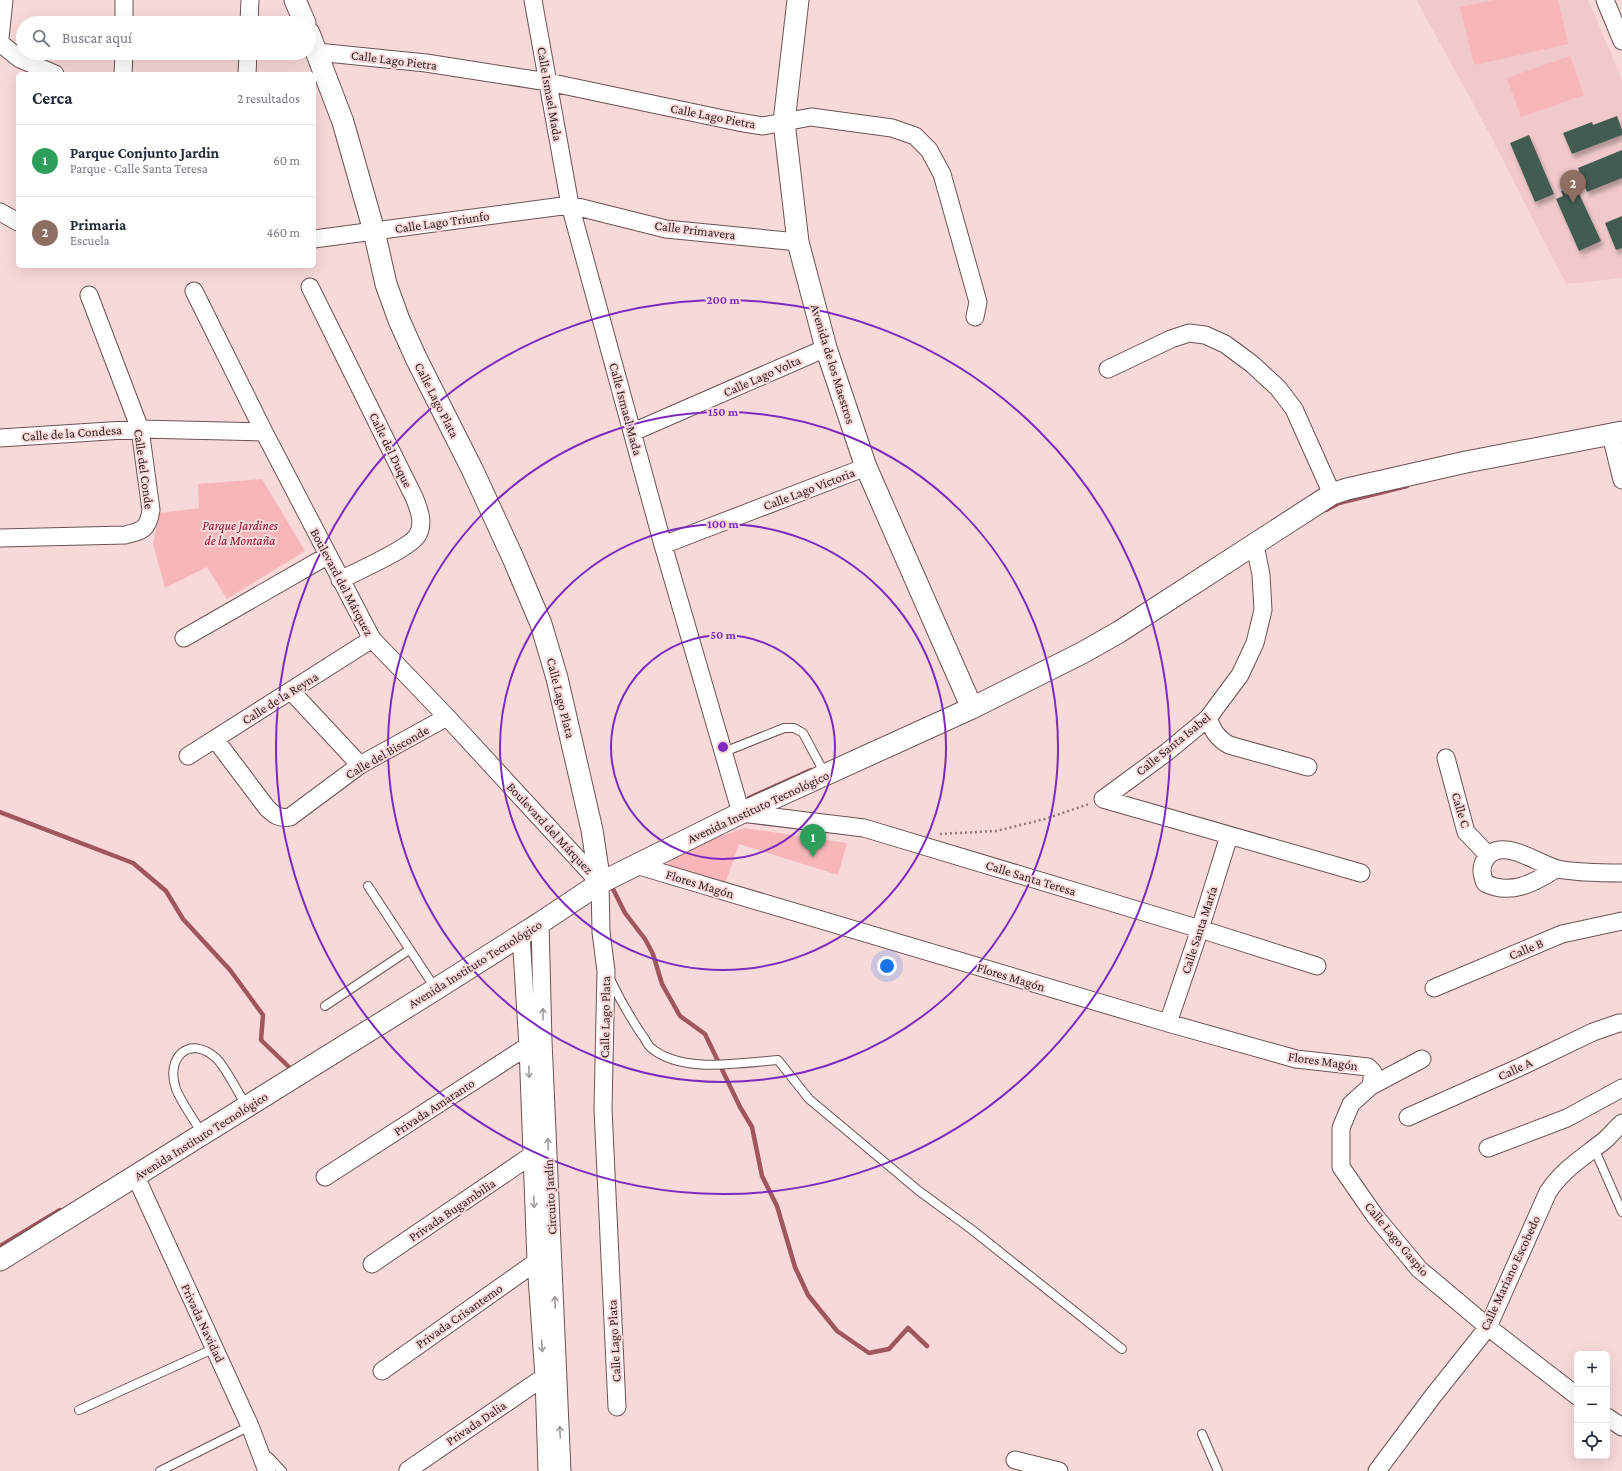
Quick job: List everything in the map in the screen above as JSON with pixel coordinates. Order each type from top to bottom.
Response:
[{"type":"street","points":[[0,38],[4,0]]},
{"type":"street","points":[[124,0],[124,16]]},
{"type":"street","points":[[249,16],[250,0]]},
{"type":"street","points":[[295,0],[302,16]]},
{"type":"street","name":"Calle Ismael Mada","points":[[533,0],[570,205],[663,546],[741,813]]},
{"type":"street","name":"Avenida de los Maestros","points":[[798,0],[784,122],[798,242],[826,348],[866,467],[972,708]]},
{"type":"street","points":[[1605,0],[1622,41]]},
{"type":"street","points":[[0,43],[16,56]]},
{"type":"street","name":"Calle Lago Pietra","points":[[317,52],[426,63],[548,82],[763,126],[811,117],[892,128],[915,136],[930,150],[942,174],[978,302],[975,317]]},
{"type":"street","name":"Calle Lago Plata","points":[[317,52],[343,122],[374,231],[386,284],[399,320],[416,358],[474,471],[514,558],[541,624],[557,678],[582,784],[592,830],[600,883],[601,932],[606,971],[603,1108],[617,1407]]},
{"type":"street","points":[[22,60],[51,72]]},
{"type":"street","points":[[123,72],[124,60]]},
{"type":"street","points":[[247,72],[248,60]]},
{"type":"street","name":"Calle Lago Triunfo","points":[[316,239],[570,205]]},
{"type":"street","name":"Calle Primavera","points":[[570,205],[666,229],[798,242]]},
{"type":"street","points":[[0,212],[16,221]]},
{"type":"street","name":"Calle del Duque","points":[[310,287],[420,512],[421,524],[418,535],[408,544],[340,580]]},
{"type":"street","name":"Boulevard del Márquez","points":[[194,291],[327,556],[372,639],[447,717],[600,883]]},
{"type":"street","name":"Calle del Conde","points":[[0,538],[125,535],[138,532],[147,527],[151,510],[140,429],[89,295]]},
{"type":"street","points":[[1108,369],[1171,339],[1189,333],[1205,335],[1225,344],[1252,364],[1278,388],[1294,409],[1332,494]]},
{"type":"street","name":"Calle Lago Volta","points":[[633,432],[826,348]]},
{"type":"street","name":"Calle de la Condesa","points":[[0,438],[140,429],[264,432]]},
{"type":"street","points":[[1616,434],[1622,480]]},
{"type":"street","name":"Avenida Instituto Tecnológico","points":[[0,1260],[247,1108],[521,936],[600,883],[741,813],[972,708],[1082,653],[1119,632],[1332,494],[1347,489],[1459,464],[1616,434]]},
{"type":"street","name":"Calle Lago Victoria","points":[[663,546],[866,467]]},
{"type":"street","name":"Calle Santa Isabel","points":[[1103,799],[1167,752],[1208,718],[1240,675],[1255,643],[1263,610],[1260,575],[1255,545]]},
{"type":"street","points":[[184,638],[327,556]]},
{"type":"street","name":"Calle de la Reyna","points":[[188,756],[372,639]]},
{"type":"street","points":[[291,691],[360,765]]},
{"type":"street","name":"Calle del Bisconde","points":[[215,739],[273,814],[280,817],[290,816],[360,765],[447,717]]},
{"type":"street","points":[[1208,718],[1214,733],[1220,739],[1229,744],[1308,767]]},
{"type":"street","name":"Calle C","points":[[1446,758],[1466,832],[1488,855]]},
{"type":"street","points":[[1103,799],[1361,873]]},
{"type":"street","name":"Calle Santa Teresa","points":[[741,813],[864,828],[1200,929],[1317,966]]},
{"type":"street","name":"Calle Santa María","points":[[1168,1023],[1200,929],[1229,836]]},
{"type":"street","points":[[1556,868],[1536,881],[1514,889],[1495,888],[1484,883],[1481,874],[1483,863],[1488,855],[1501,850],[1523,853],[1556,868],[1598,873],[1622,873]]},
{"type":"street","name":"Flores Magón","points":[[636,865],[1168,1023],[1296,1059],[1368,1067],[1373,1072],[1371,1086]]},
{"type":"street","name":"Calle B","points":[[1434,988],[1562,934],[1622,921]]},
{"type":"street","name":"Circuito Jardín","points":[[540,923],[532,1155],[536,1262],[544,1377],[547,1471]]},
{"type":"street","name":"Circuito Jardín","points":[[521,936],[536,1043],[562,1471]]},
{"type":"street","name":"Calle A","points":[[1408,1117],[1518,1068],[1593,1032],[1622,1023]]},
{"type":"street","name":"Privada Amaranto","points":[[325,1177],[536,1043]]},
{"type":"street","name":"Calle Lago Gaspio","points":[[1422,1059],[1371,1086],[1351,1104],[1341,1128],[1341,1166],[1375,1216],[1419,1269],[1488,1327],[1574,1394]]},
{"type":"street","points":[[1488,1148],[1567,1118],[1622,1088]]},
{"type":"street","name":"Calle Mariano Escobedo","points":[[1377,1471],[1432,1396],[1488,1327],[1548,1192],[1556,1179],[1605,1140],[1622,1123]]},
{"type":"street","name":"Privada Bugambilia","points":[[372,1264],[532,1155]]},
{"type":"street","name":"Privada Navidad","points":[[136,1177],[250,1426],[267,1471]]},
{"type":"street","name":"Privada Crisantemo","points":[[382,1371],[536,1262]]},
{"type":"street","name":"Privada Dalia","points":[[408,1470],[544,1377]]},
{"type":"street","points":[[1610,1419],[1622,1427]]},
{"type":"street","points":[[1014,1460],[1059,1471]]},
{"type":"lane","points":[[724,752],[784,728],[794,728],[803,733],[825,774]]},
{"type":"lane","points":[[368,886],[436,989]]},
{"type":"lane","points":[[325,1006],[409,950]]},
{"type":"lane","points":[[606,971],[618,996],[650,1047],[671,1059],[690,1064],[726,1064],[778,1060],[810,1099],[913,1186],[971,1229],[1122,1349]]},
{"type":"lane","points":[[203,1135],[176,1089],[172,1071],[174,1062],[185,1050],[196,1048],[207,1051],[217,1058],[247,1108]]},
{"type":"lane","points":[[1594,1148],[1622,1212]]},
{"type":"lane","points":[[79,1410],[215,1348]]},
{"type":"lane","points":[[160,1471],[250,1426]]},
{"type":"lane","points":[[1202,1434],[1218,1471]]},
{"type":"lane","points":[[261,1455],[269,1457],[282,1471]]},
{"type":"path","points":[[934,834],[996,831],[1045,819],[1103,799]]},
{"type":"shaded area","points":[[1588,0],[1622,79],[1622,278],[1566,284],[1487,129],[1417,1]]},
{"type":"green space","points":[[1494,0],[1558,0],[1568,44],[1474,65],[1460,7]]},
{"type":"green space","points":[[1570,56],[1584,95],[1521,117],[1507,78]]},
{"type":"green space","name":"Parque Jardines de la Montaña","points":[[262,479],[305,551],[227,599],[207,567],[165,588],[153,544],[159,513],[199,508],[198,484]]},
{"type":"green space","points":[[744,828],[847,843],[838,875],[739,844],[725,884],[664,867],[686,848]]},
{"type":"building","points":[[1617,116],[1622,130],[1622,135],[1572,154],[1563,133],[1592,122],[1593,125]]},
{"type":"building","points":[[1529,135],[1554,194],[1535,202],[1510,143]]},
{"type":"building","points":[[1622,150],[1622,178],[1587,192],[1578,168]]},
{"type":"building","points":[[1575,185],[1601,241],[1579,251],[1556,199],[1563,196],[1561,191]]},
{"type":"building","points":[[1622,216],[1622,248],[1616,250],[1605,223]]},
{"type":"waterway","points":[[1326,510],[1339,503],[1407,486]]},
{"type":"waterway","points":[[749,798],[811,770]]},
{"type":"waterway","points":[[0,812],[133,863],[166,891],[183,919],[230,970],[263,1015],[261,1040],[290,1068]]},
{"type":"waterway","points":[[610,883],[625,913],[645,939],[653,954],[662,984],[680,1016],[705,1034],[740,1107],[752,1127],[762,1176],[777,1206],[795,1267],[808,1295],[837,1331],[869,1353],[889,1349],[908,1328],[927,1346]]},
{"type":"waterway","points":[[0,1246],[60,1210]]},
{"type":"place","name":"Primaria","points":[[1573,203]]},
{"type":"place","name":"Parque Conjunto Jardin","points":[[813,857]]}]
